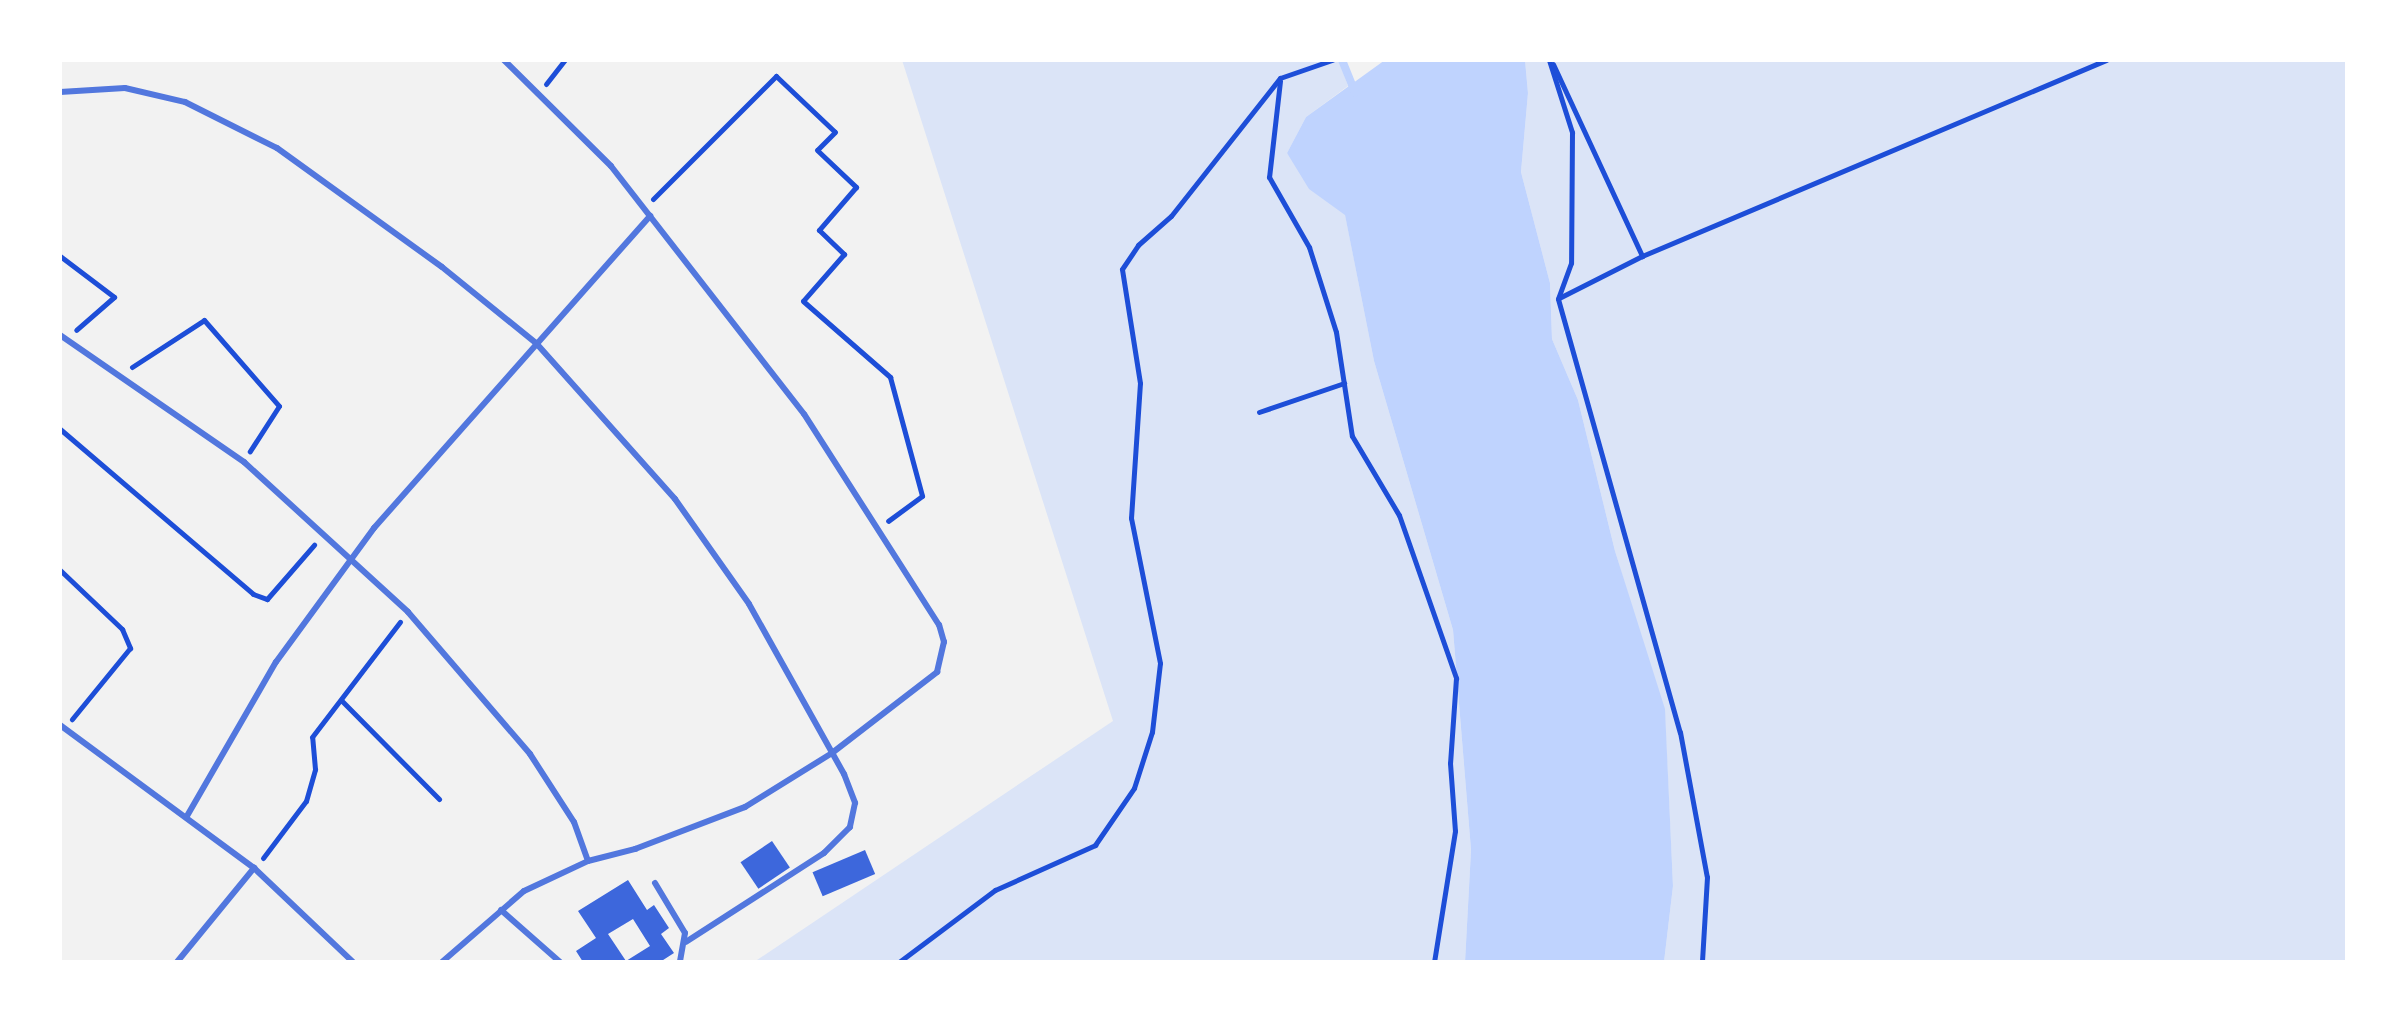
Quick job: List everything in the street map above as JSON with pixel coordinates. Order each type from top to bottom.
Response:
[{"type":"lane","points":[[442,962],[524,891],[588,861],[635,849],[745,807],[832,753],[922,689],[937,672],[943,655],[939,625],[880,526],[804,414],[644,208],[540,91],[504,60]]},
{"type":"lane","points":[[60,92],[125,88],[185,102],[241,128],[353,201],[536,343],[675,499],[749,604],[852,790],[850,827],[824,853],[686,942]]},
{"type":"lane","points":[[187,816],[276,662],[352,557],[650,216]]},
{"type":"lane","points":[[63,336],[122,373],[244,462],[325,532],[408,612],[530,754],[574,822],[588,861]]},
{"type":"lane","points":[[62,727],[254,868],[353,962]]},
{"type":"lane","points":[[177,962],[254,868]]},
{"type":"lane","points":[[655,883],[682,927],[686,942],[680,962]]},
{"type":"lane","points":[[501,910],[560,962]]},
{"type":"path","points":[[540,91],[565,60]]},
{"type":"path","points":[[899,962],[995,890],[1095,845],[1134,788],[1152,732],[1160,663],[1131,518],[1140,383],[1122,269],[1138,245],[1171,216],[1280,78],[1332,60]]},
{"type":"path","points":[[1550,60],[1642,256]]},
{"type":"path","points":[[1550,60],[1572,132],[1571,263],[1558,299],[1680,732],[1707,877],[1702,962]]},
{"type":"path","points":[[1558,299],[1642,256],[2106,60]]},
{"type":"path","points":[[644,208],[776,76],[835,132],[817,150],[856,187],[819,230],[844,254],[803,301],[890,377],[922,496],[880,526]]},
{"type":"path","points":[[1280,78],[1269,177],[1309,247],[1336,332],[1352,436],[1399,515],[1456,678],[1450,763],[1455,831],[1434,962]]},
{"type":"path","points":[[60,256],[114,297],[63,336]]},
{"type":"path","points":[[122,373],[204,320],[279,406],[244,462]]},
{"type":"path","points":[[1259,412],[1344,383]]},
{"type":"path","points":[[60,429],[253,594],[267,599],[325,532]]},
{"type":"path","points":[[60,570],[122,629],[130,648],[62,727]]},
{"type":"path","points":[[254,868],[306,801],[315,769],[312,737],[408,612]]},
{"type":"path","points":[[342,701],[439,799]]},
{"type":"shaded area","points":[[902,60],[1339,60],[1348,86],[1306,117],[1287,153],[1345,214],[1374,361],[1453,630],[1471,850],[1465,962],[754,962],[1113,721]]},
{"type":"shaded area","points":[[1525,60],[2347,60],[2347,962],[1664,962],[1673,886],[1665,717],[1615,551],[1578,400],[1552,339],[1550,283],[1521,172],[1528,93]]},
{"type":"water","points":[[1385,60],[1525,60],[1528,93],[1521,172],[1550,283],[1552,339],[1578,400],[1615,551],[1665,709],[1673,886],[1664,962],[1465,962],[1471,850],[1453,630],[1374,361],[1345,215],[1309,189],[1287,153],[1306,117]]},
{"type":"building","points":[[772,841],[790,868],[758,889],[740,862]]},
{"type":"building","points":[[865,850],[875,874],[823,896],[813,872]]},
{"type":"building","points":[[628,880],[647,910],[654,905],[669,928],[661,934],[674,953],[660,962],[583,962],[576,951],[596,938],[578,911]],"holes":[[[633,919],[650,946],[626,961],[608,934]]]},
{"type":"waterway","points":[[1342,60],[1355,92]]}]
